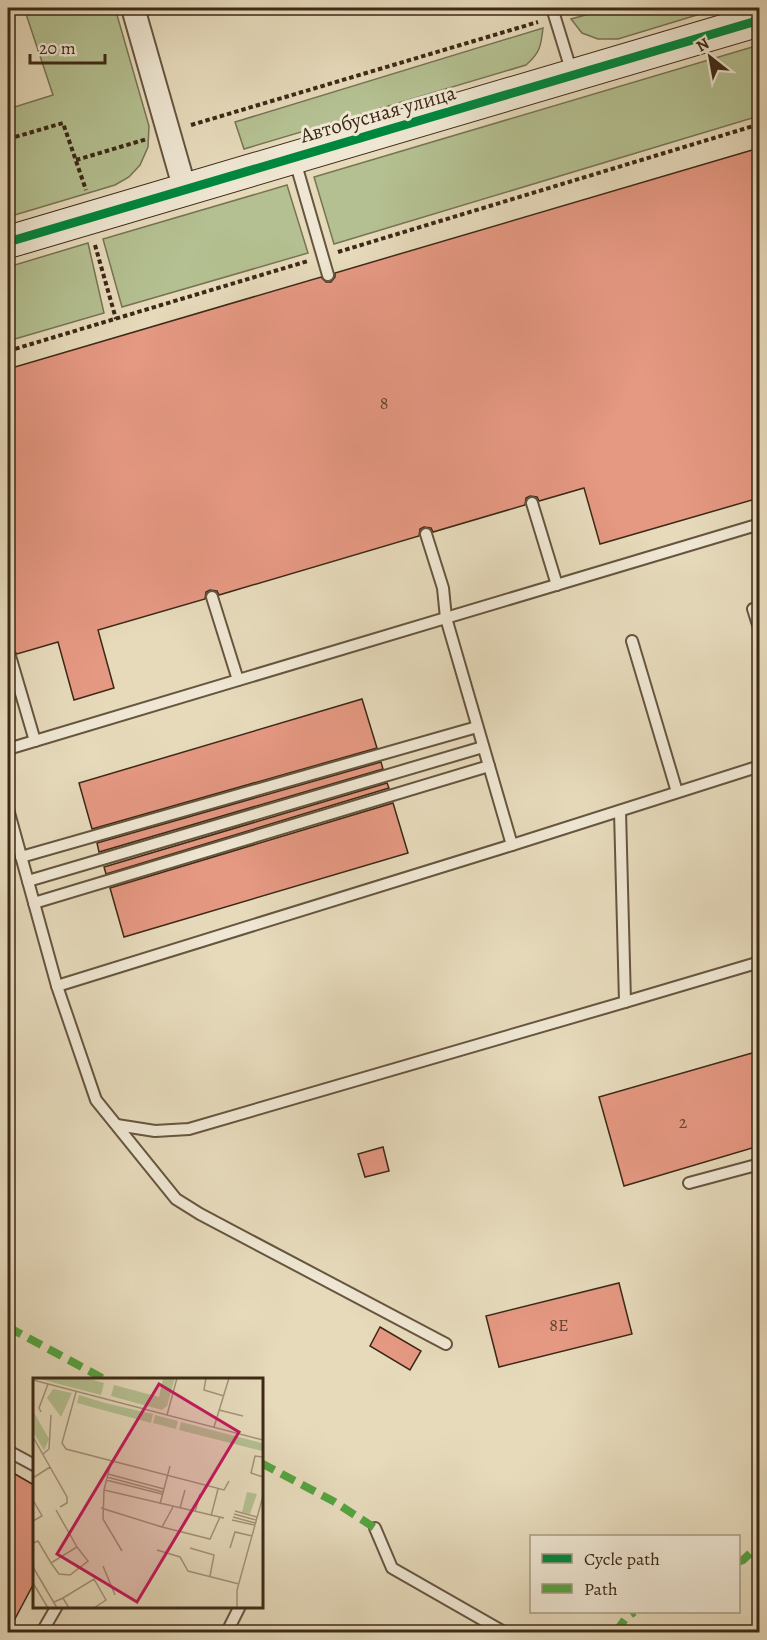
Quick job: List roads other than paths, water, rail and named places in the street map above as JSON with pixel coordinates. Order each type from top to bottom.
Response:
[{"type":"street","points":[[133,8],[185,190]]},
{"type":"street","name":"Автобусная улица","points":[[8,242],[759,20]]},
{"type":"lane","points":[[553,12],[573,76]]},
{"type":"lane","points":[[294,158],[328,275]]},
{"type":"lane","points":[[532,503],[557,585]]},
{"type":"lane","points":[[8,749],[759,524]]},
{"type":"lane","points":[[426,534],[443,588],[446,618],[512,845]]},
{"type":"lane","points":[[212,597],[238,680]]},
{"type":"lane","points":[[753,609],[759,631]]},
{"type":"lane","points":[[632,640],[677,792]]},
{"type":"lane","points":[[10,656],[35,741]]},
{"type":"lane","points":[[21,857],[477,727]]},
{"type":"lane","points":[[28,881],[483,747]]},
{"type":"lane","points":[[34,903],[489,766]]},
{"type":"lane","points":[[57,986],[759,766]]},
{"type":"lane","points":[[8,809],[57,986],[96,1100],[176,1199],[200,1214],[446,1344]]},
{"type":"lane","points":[[620,810],[625,1002]]},
{"type":"lane","points":[[117,1125],[155,1131],[189,1129],[759,962]]},
{"type":"lane","points":[[689,1184],[759,1164]]},
{"type":"lane","points":[[8,1451],[33,1464]]},
{"type":"lane","points":[[375,1528],[392,1568],[504,1632]]},
{"type":"lane","points":[[42,1632],[56,1607]]},
{"type":"lane","points":[[227,1632],[239,1607]]}]
